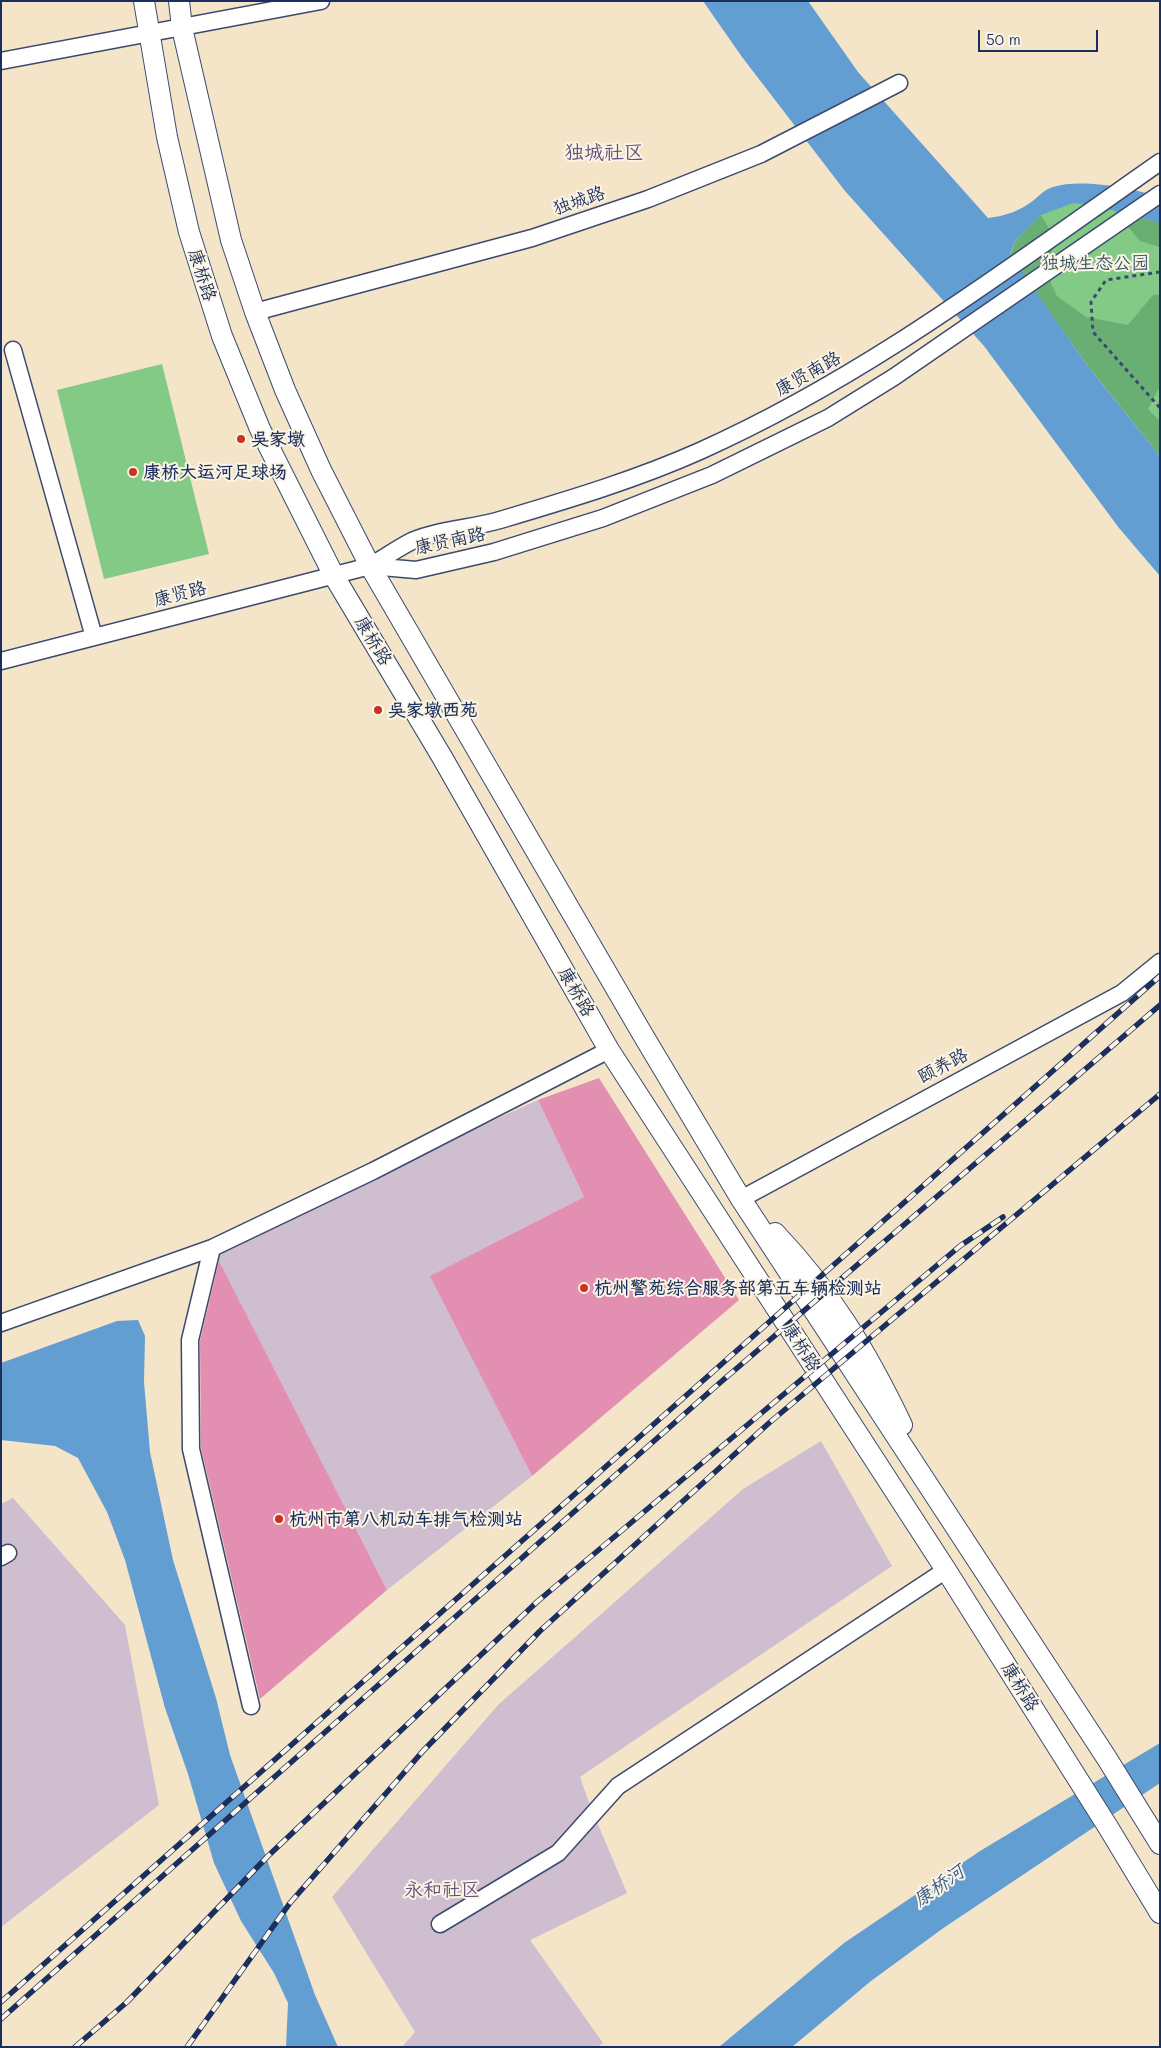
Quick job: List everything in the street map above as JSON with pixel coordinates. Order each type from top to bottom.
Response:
[{"type":"main road","name":"康桥路","points":[[144,1],[167,137],[189,232],[222,336],[260,429],[334,576],[442,757],[609,1050],[946,1570],[1077,1777],[1160,1913]]},
{"type":"main road","name":"康桥路","points":[[179,1],[182,28],[231,240],[255,312],[289,399],[321,470],[370,566],[741,1199],[1106,1756],[1160,1844]]},
{"type":"street","points":[[1,61],[321,1]]},
{"type":"street","name":"独城路","points":[[255,312],[532,238],[648,199],[761,154],[899,83]]},
{"type":"street","name":"康贤南路","points":[[370,566],[414,540],[548,506],[674,462],[739,433],[834,383],[915,333],[1160,162]]},
{"type":"street","name":"康贤南路","points":[[370,566],[416,570],[494,552],[603,518],[712,475],[848,406],[902,372],[1160,194]]},
{"type":"street","points":[[12,350],[94,636]]},
{"type":"street","name":"康贤路","points":[[1,661],[370,566]]},
{"type":"street","name":"颐养路","points":[[741,1199],[1122,992],[1160,962]]},
{"type":"street","points":[[1,1323],[212,1248],[373,1171],[609,1050]]},
{"type":"street","points":[[212,1248],[190,1340],[191,1449],[250,1706]]},
{"type":"street","points":[[440,1924],[558,1853],[618,1786],[946,1570]]},
{"type":"path","points":[[1160,272],[1106,280],[1091,302],[1093,332],[1160,408]]},
{"type":"shaded area","points":[[538,1100],[584,1197],[431,1276],[532,1476],[387,1590],[212,1248]]},
{"type":"shaded area","points":[[821,1441],[892,1566],[580,1777],[627,1893],[530,1940],[603,2043],[597,2047],[402,2047],[415,2032],[332,1897],[498,1705],[743,1489]]},
{"type":"shaded area","points":[[13,1498],[125,1625],[159,1805],[1,1927],[1,1504]]},
{"type":"green space","name":"独城生态公园","points":[[1053,202],[1160,207],[1160,456],[1010,256],[1028,215]]},
{"type":"green space","points":[[1115,211],[1160,223],[1160,247],[1140,241]]},
{"type":"green space","points":[[1041,215],[1051,232],[1054,244],[1046,273],[1057,296],[1086,317],[1128,325],[1153,295],[1160,294],[1160,386],[1148,409],[1160,421],[1160,456],[1087,365],[1010,256],[1015,241]]},
{"type":"green space","name":"康桥大运河足球场","points":[[162,364],[209,554],[104,579],[57,390]]},
{"type":"water","points":[[703,1],[808,1],[858,72],[988,218],[1018,210],[1048,189],[1064,184],[1106,185],[1160,197],[1160,223],[1097,206],[1073,203],[1041,215],[1015,241],[1010,255],[1087,365],[1160,456],[1160,576],[1119,528],[984,346],[845,191],[742,57]]},
{"type":"water","points":[[138,1320],[145,1336],[144,1382],[150,1452],[173,1560],[216,1698],[230,1755],[315,1995],[338,2047],[286,2047],[288,2003],[274,1973],[241,1921],[214,1863],[188,1774],[165,1708],[125,1560],[107,1512],[78,1458],[55,1446],[1,1440],[1,1363],[117,1321]]},
{"type":"water","name":"康桥河","points":[[1160,1743],[1160,1783],[942,1929],[871,1981],[792,2047],[719,2047],[844,1943],[980,1851]]},
{"type":"building","name":"杭州警苑综合服务部第五车辆检测站","points":[[599,1078],[739,1300],[532,1476],[430,1276],[584,1197],[538,1100]]},
{"type":"building","name":"杭州市第八机动车排气检测站","points":[[219,1261],[387,1590],[260,1699],[201,1448],[200,1341]]},
{"type":"railway","points":[[1,2002],[1160,976]]},
{"type":"railway","points":[[1,2019],[715,1387],[1160,1005]]},
{"type":"railway","points":[[187,2047],[290,1903],[423,1751],[540,1631],[769,1423],[1160,1094]]},
{"type":"railway","points":[[75,2047],[127,2002],[268,1856],[538,1601],[960,1246],[1003,1217]]},
{"type":"place","name":"吴家墩","points":[[241,439]]},
{"type":"place","name":"康桥大运河足球场","points":[[133,472]]},
{"type":"place","name":"吴家墩西苑","points":[[378,710]]},
{"type":"place","name":"杭州警苑综合服务部第五车辆检测站","points":[[584,1288]]},
{"type":"place","name":"杭州市第八机动车排气检测站","points":[[279,1519]]},
{"type":"district","name":"独城社区","points":[[604,153]]},
{"type":"district","name":"永和社区","points":[[442,1890]]}]
